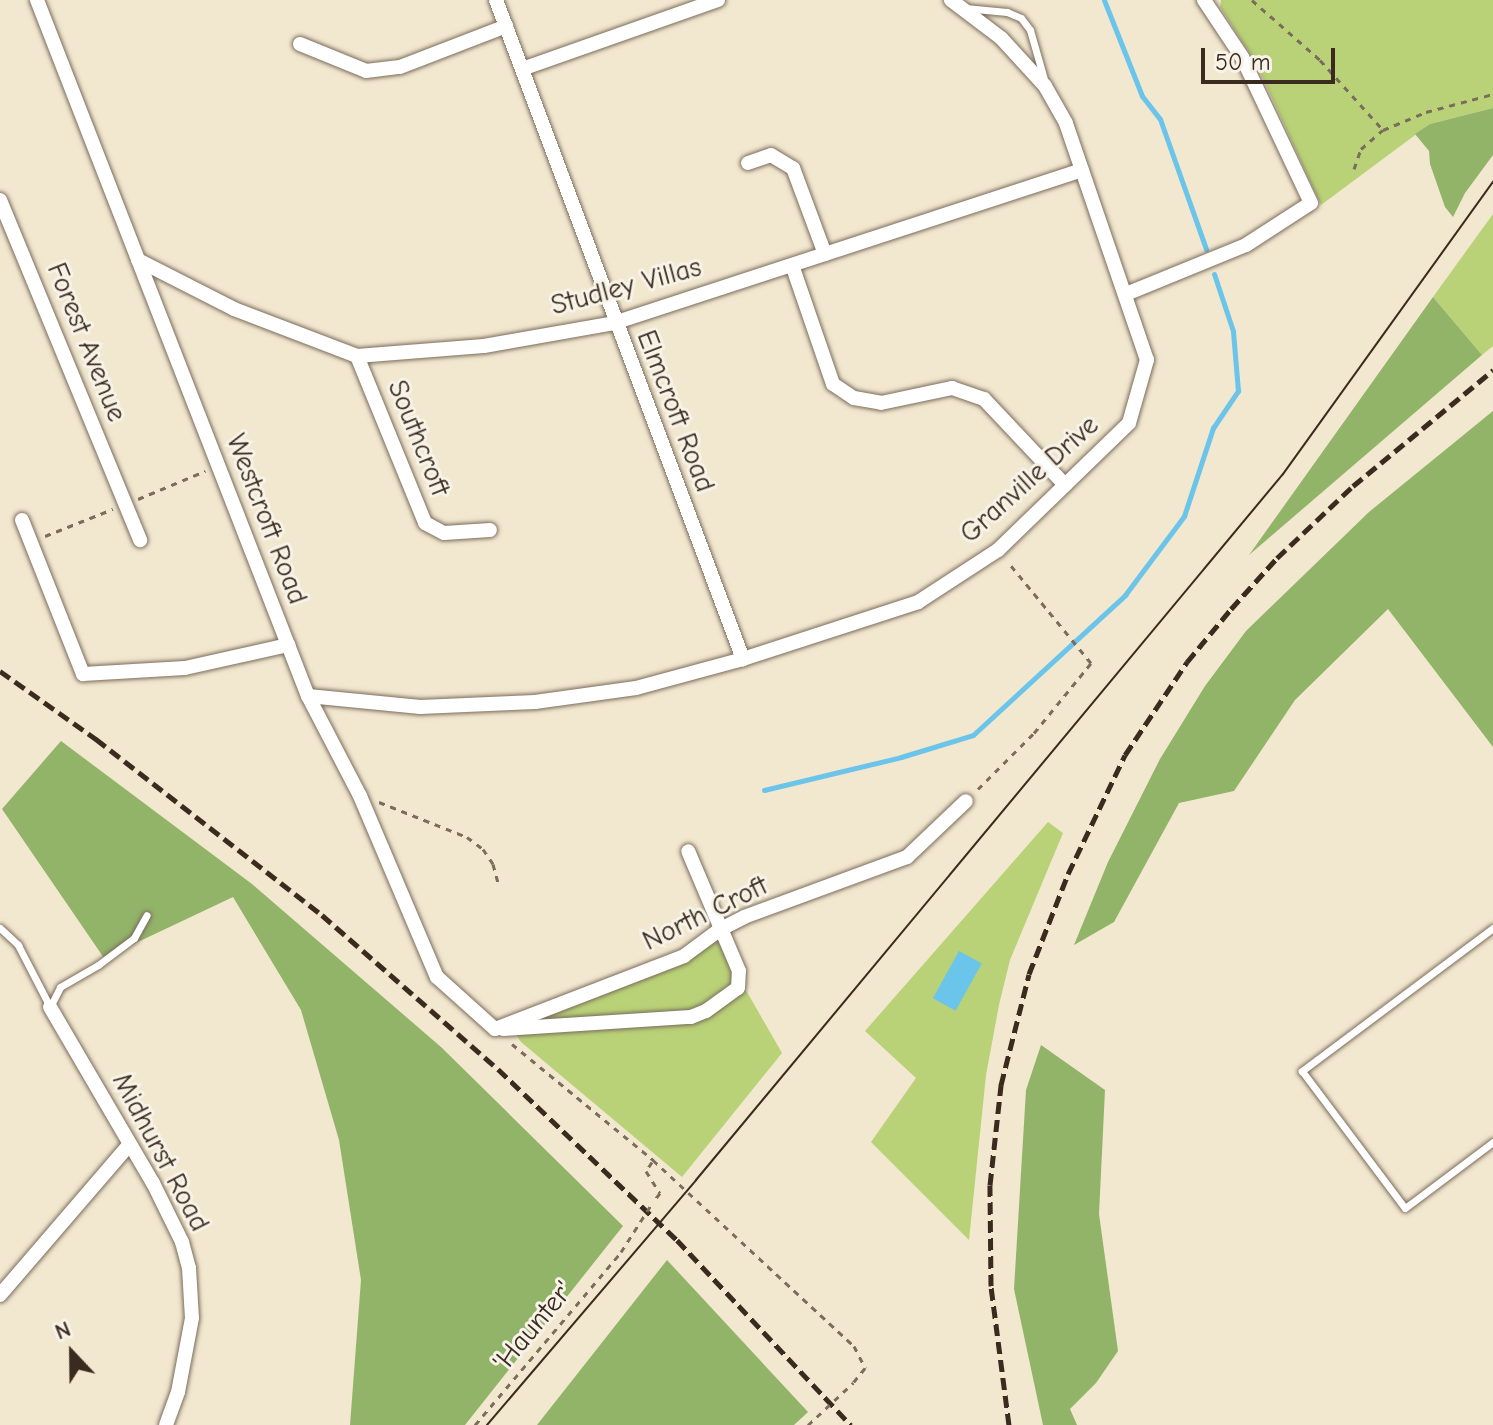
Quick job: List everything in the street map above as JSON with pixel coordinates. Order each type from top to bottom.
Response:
[{"type":"street","name":"Westcroft Road","points":[[37,0],[308,696],[360,796],[437,977],[495,1029]]},
{"type":"street","name":"Elmcroft Road","points":[[496,0],[614,323],[743,659]]},
{"type":"street","points":[[522,69],[718,0]]},
{"type":"street","points":[[1126,294],[1246,245],[1311,203],[1242,57],[1205,1]]},
{"type":"street","name":"Granville Drive","points":[[308,696],[420,707],[535,702],[636,688],[743,659],[918,602],[998,550],[1129,423],[1147,360],[1066,123],[1045,86],[1001,38],[955,4]]},
{"type":"street","points":[[300,44],[366,71],[400,67],[506,26]]},
{"type":"street","points":[[748,163],[771,155],[793,168],[825,254]]},
{"type":"street","name":"Studley Villas","points":[[138,260],[234,309],[357,356],[484,346],[614,323],[1082,170]]},
{"type":"street","name":"Forest Avenue","points":[[0,200],[140,540]]},
{"type":"street","points":[[792,265],[833,384],[854,398],[881,403],[952,388],[984,399],[1065,485]]},
{"type":"street","name":"Southcroft","points":[[357,356],[425,523],[444,533],[490,530]]},
{"type":"street","points":[[22,520],[83,674],[185,668],[288,645]]},
{"type":"street","name":"North Croft","points":[[495,1029],[684,956],[719,930],[907,857],[966,801]]},
{"type":"street","points":[[495,1029],[699,1015],[741,983],[739,971],[688,851]]},
{"type":"street","name":"Midhurst Road","points":[[50,1007],[172,1219],[189,1268],[192,1318],[178,1392],[166,1425]]},
{"type":"street","points":[[0,1295],[130,1144]]},
{"type":"lane","points":[[955,4],[1007,12],[1021,18],[1030,30],[1045,86]]},
{"type":"lane","points":[[50,1007],[60,987],[98,965],[134,938],[147,915]]},
{"type":"lane","points":[[0,928],[18,945],[50,1007]]},
{"type":"lane","points":[[1493,928],[1302,1071],[1405,1208],[1493,1142]]},
{"type":"path","points":[[1252,0],[1320,60],[1383,130]]},
{"type":"path","points":[[1354,169],[1361,149],[1383,130],[1426,112],[1493,94]]},
{"type":"path","points":[[966,801],[1034,733],[1091,663],[998,550]]},
{"type":"path","points":[[360,796],[467,837],[488,856],[499,886]]},
{"type":"path","points":[[495,1029],[653,1160],[861,1353],[865,1368],[808,1425]]},
{"type":"path","name":"'Haunter'","points":[[475,1425],[621,1252],[660,1193],[646,1171],[653,1160]]},
{"type":"green space","points":[[1221,0],[1493,0],[1493,108],[1430,124],[1321,205],[1256,63],[1220,7]]},
{"type":"green space","points":[[1493,108],[1493,155],[1465,193],[1453,217],[1445,207],[1430,164],[1429,151],[1415,134],[1430,124]]},
{"type":"green space","points":[[1493,214],[1493,346],[1482,355],[1433,297]]},
{"type":"green space","points":[[1433,297],[1482,355],[1249,555]]},
{"type":"green space","points":[[1493,411],[1493,747],[1388,609],[1295,700],[1234,791],[1179,803],[1114,922],[1074,945],[1108,862],[1160,759],[1205,686],[1246,631],[1369,512]]},
{"type":"green space","points":[[61,741],[252,884],[441,1047],[623,1226],[465,1425],[350,1425],[361,1280],[339,1140],[301,1010],[233,897],[104,958],[2,809]]},
{"type":"green space","points":[[1048,822],[1063,833],[1010,960],[999,1005],[986,1075],[969,1240],[871,1142],[916,1078],[865,1031]]},
{"type":"green space","points":[[717,940],[782,1053],[682,1177],[521,1042],[511,1027]]},
{"type":"green space","points":[[1041,1045],[1105,1090],[1099,1214],[1118,1351],[1096,1383],[1070,1409],[1077,1425],[1043,1425],[1014,1289],[1026,1090]]},
{"type":"green space","points":[[667,1260],[808,1412],[794,1425],[537,1425]]},
{"type":"water","points":[[959,951],[982,964],[956,1011],[933,998]]},
{"type":"waterway","points":[[1104,0],[1142,96],[1160,119],[1206,249]]},
{"type":"waterway","points":[[764,790],[901,757],[973,735],[1125,595],[1184,516],[1213,428],[1238,391],[1233,331],[1214,274]]},
{"type":"tram line","points":[[487,1425],[696,1180],[1283,474],[1493,182]]},
{"type":"railway","points":[[1009,1425],[991,1286],[990,1185],[1001,1085],[1029,974],[1068,874],[1125,755],[1187,662],[1231,609],[1277,558],[1353,486],[1493,370]]},
{"type":"railway","points":[[0,671],[96,739],[322,915],[498,1069],[677,1240],[851,1425]]}]
